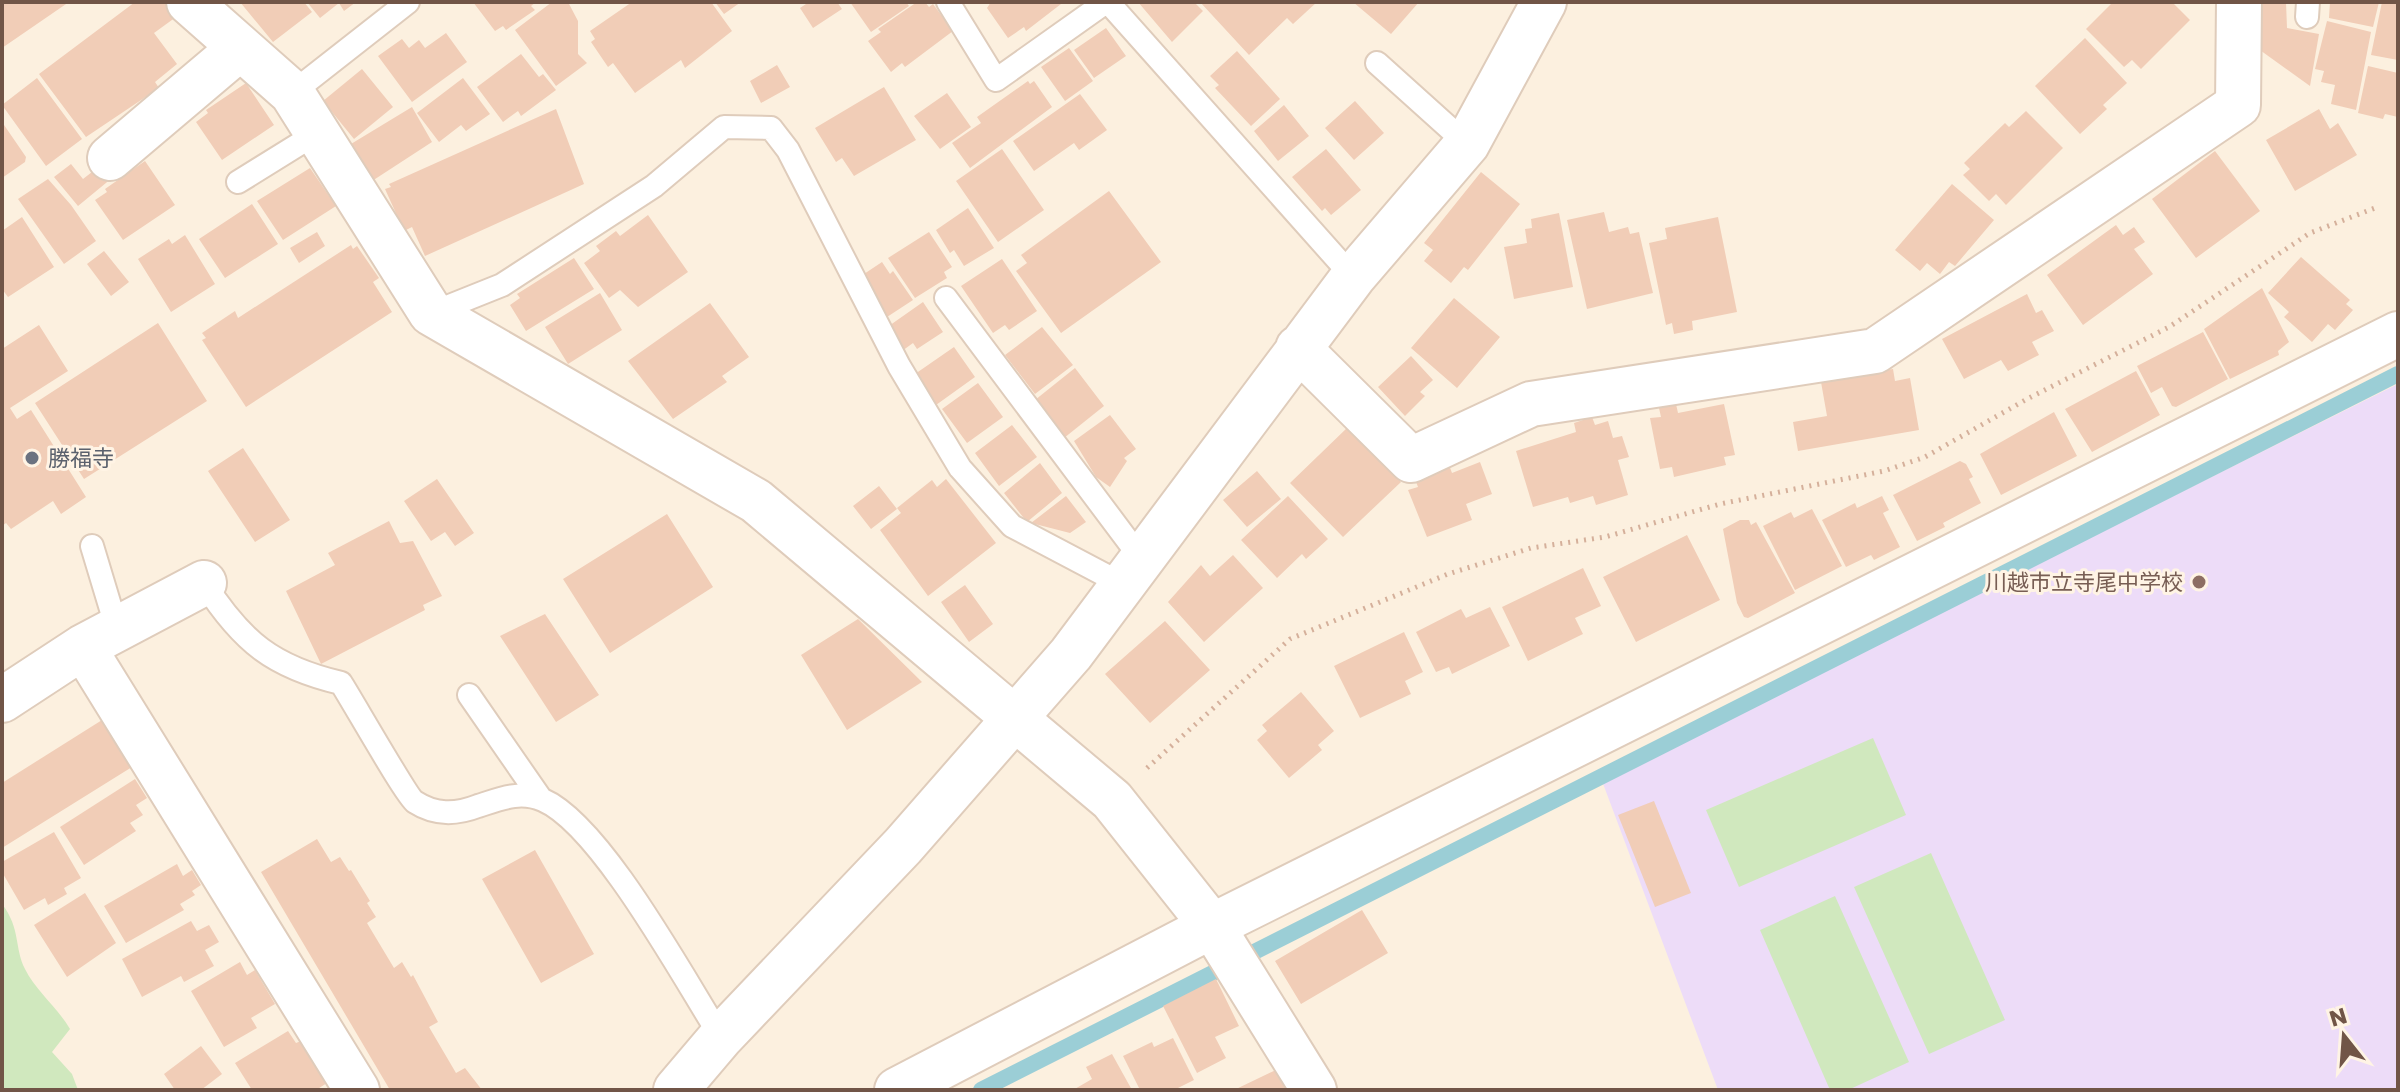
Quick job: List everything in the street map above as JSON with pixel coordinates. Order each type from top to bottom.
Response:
[{"type":"street","points":[[189,2],[292,93],[431,313],[756,501],[1112,800],[1212,926],[1314,1090]]},
{"type":"street","points":[[1298,348],[1411,460],[1531,404],[1875,351],[2238,105],[2239,2]]},
{"type":"street","points":[[676,1090],[721,1037],[903,846],[1016,718],[1134,573],[1353,277],[1467,144],[1533,7]]},
{"type":"street","points":[[110,158],[240,48]]},
{"type":"street","points":[[897,1090],[1212,926],[2398,334]]},
{"type":"street","points":[[4,693],[204,583]]},
{"type":"street","points":[[100,638],[357,1090]]},
{"type":"lane","points":[[292,93],[408,2]]},
{"type":"lane","points":[[948,2],[996,80],[1107,2],[1353,277]]},
{"type":"lane","points":[[1377,63],[1467,144]]},
{"type":"lane","points":[[431,313],[502,285],[654,186],[724,127],[771,128],[788,150],[899,366],[960,468],[1012,526],[1134,573]]},
{"type":"lane","points":[[238,182],[317,133]]},
{"type":"lane","points":[[946,298],[1134,573]]},
{"type":"lane","points":[[92,546],[100,638]]},
{"type":"lane","points":[[204,583],[228,620],[263,653],[301,674],[341,683],[411,801],[439,814],[474,808],[508,795],[541,799]]},
{"type":"lane","points":[[469,695],[541,799],[572,818],[605,858],[721,1037]]},
{"type":"path","points":[[1112,800],[1290,639],[1448,574],[1531,548],[1605,537],[1720,504],[1884,471],[1925,457],[2027,399],[2169,327],[2310,233],[2375,208]]},
{"type":"shaded area","name":"川越市立寺尾中学校","points":[[2398,384],[2398,1090],[1718,1090],[1602,781]]},
{"type":"green space","points":[[1873,738],[1906,815],[1739,887],[1706,810]]},
{"type":"green space","points":[[1931,853],[2005,1020],[1929,1054],[1854,887]]},
{"type":"green space","points":[[1835,896],[1909,1062],[1848,1090],[1830,1090],[1760,930]]},
{"type":"green space","points":[[2,904],[15,930],[25,969],[70,1029],[52,1052],[72,1074],[78,1090],[2,1090]]},
{"type":"building","points":[[2,2],[69,2],[2,48]]},
{"type":"building","points":[[135,2],[165,2],[176,17],[154,33],[177,64],[155,82],[159,88],[86,137],[39,74]]},
{"type":"building","points":[[240,2],[304,2],[312,12],[273,42]]},
{"type":"building","points":[[307,2],[356,2],[344,11],[339,3],[320,18]]},
{"type":"building","points":[[473,2],[536,2],[531,6],[535,10],[506,30],[503,26],[495,31]]},
{"type":"building","points":[[552,2],[568,2],[578,21],[578,54],[587,63],[556,86],[515,30]]},
{"type":"building","points":[[632,2],[711,2],[732,31],[685,68],[681,60],[635,93],[613,63],[608,67],[591,42],[595,39],[590,31]]},
{"type":"building","points":[[715,2],[741,2],[724,14]]},
{"type":"building","points":[[809,2],[837,2],[842,9],[813,28],[800,8]]},
{"type":"building","points":[[850,2],[906,2],[909,6],[871,32]]},
{"type":"building","points":[[917,2],[925,2],[929,7],[933,4],[953,31],[905,67],[902,63],[891,72],[868,41],[881,32],[878,29]]},
{"type":"building","points":[[991,2],[1061,4],[1026,31],[1024,27],[1008,38],[987,8]]},
{"type":"building","points":[[1138,2],[1194,2],[1203,11],[1172,42]]},
{"type":"building","points":[[1200,2],[1317,2],[1293,24],[1287,18],[1249,55]]},
{"type":"building","points":[[1353,2],[1419,2],[1391,34]]},
{"type":"building","points":[[2113,2],[2172,2],[2190,20],[2141,69],[2132,60],[2124,67],[2086,29]]},
{"type":"building","points":[[2246,2],[2286,2],[2287,28],[2319,34],[2310,86],[2246,40]]},
{"type":"building","points":[[2330,2],[2379,2],[2373,27],[2329,18]]},
{"type":"building","points":[[2382,2],[2398,2],[2398,60],[2371,55]]},
{"type":"building","points":[[2327,21],[2371,32],[2356,110],[2331,104],[2335,85],[2321,82],[2324,71],[2315,69]]},
{"type":"building","points":[[1106,28],[1126,56],[1094,78],[1074,50]]},
{"type":"building","points":[[446,33],[467,62],[412,102],[378,56],[402,39],[409,48],[419,40],[425,48]]},
{"type":"building","points":[[2085,38],[2127,83],[2103,105],[2107,109],[2080,134],[2035,86]]},
{"type":"building","points":[[1069,48],[1093,81],[1065,101],[1041,67]]},
{"type":"building","points":[[1237,51],[1280,99],[1251,126],[1215,88],[1219,85],[1210,76]]},
{"type":"building","points":[[521,54],[539,77],[543,74],[556,90],[521,116],[518,111],[503,122],[477,87]]},
{"type":"building","points":[[777,65],[790,87],[761,103],[750,81]]},
{"type":"building","points":[[2368,66],[2398,73],[2398,117],[2385,114],[2383,119],[2358,113]]},
{"type":"building","points":[[362,69],[393,107],[354,139],[323,101]]},
{"type":"building","points":[[37,78],[82,139],[46,166],[2,105]]},
{"type":"building","points":[[463,78],[490,114],[466,131],[461,125],[439,142],[417,113]]},
{"type":"building","points":[[1028,81],[1030,84],[1034,81],[1052,107],[970,168],[952,143],[981,123],[977,117]]},
{"type":"building","points":[[246,83],[274,125],[222,160],[196,122],[208,113],[206,110]]},
{"type":"building","points":[[884,87],[916,140],[854,176],[842,158],[836,162],[815,128]]},
{"type":"building","points":[[947,93],[971,127],[940,149],[914,116]]},
{"type":"building","points":[[1080,94],[1107,130],[1079,150],[1074,143],[1034,171],[1013,141]]},
{"type":"building","points":[[1355,101],[1384,133],[1354,160],[1325,128]]},
{"type":"building","points":[[1284,105],[1309,136],[1278,161],[1254,131]]},
{"type":"building","points":[[412,107],[432,142],[369,183],[346,147]]},
{"type":"building","points":[[556,109],[584,184],[425,256],[412,227],[404,231],[385,189],[391,187],[389,184]]},
{"type":"building","points":[[2319,109],[2330,129],[2338,123],[2357,155],[2295,191],[2266,140]]},
{"type":"building","points":[[2026,111],[2063,148],[2006,205],[1996,194],[1989,201],[1963,175],[1970,169],[1964,163],[2005,123],[2009,127]]},
{"type":"building","points":[[2,122],[26,157],[25,162],[2,178]]},
{"type":"building","points":[[1002,149],[1044,210],[998,242],[956,181]]},
{"type":"building","points":[[1326,149],[1361,190],[1331,215],[1325,208],[1322,211],[1292,177]]},
{"type":"building","points":[[2215,151],[2260,211],[2196,258],[2152,199]]},
{"type":"building","points":[[145,161],[175,205],[123,240],[95,200],[107,192],[105,189]]},
{"type":"building","points":[[71,164],[83,179],[101,165],[112,178],[78,206],[54,177]]},
{"type":"building","points":[[310,168],[336,206],[283,240],[257,201]]},
{"type":"building","points":[[1481,172],[1520,204],[1468,270],[1464,267],[1451,283],[1424,261],[1433,250],[1424,243]]},
{"type":"building","points":[[48,179],[96,241],[64,264],[18,199]]},
{"type":"building","points":[[1952,184],[1994,220],[1955,266],[1949,262],[1940,274],[1927,263],[1920,271],[1895,250]]},
{"type":"building","points":[[1109,191],[1161,262],[1061,333],[1016,271],[1027,263],[1021,255]]},
{"type":"building","points":[[252,204],[278,244],[225,278],[199,239]]},
{"type":"building","points":[[968,208],[994,248],[964,266],[954,250],[950,253],[936,230]]},
{"type":"building","points":[[1604,212],[1609,232],[1628,227],[1630,234],[1639,232],[1653,293],[1587,309],[1567,220]]},
{"type":"building","points":[[1559,213],[1573,287],[1514,299],[1504,247],[1527,243],[1525,229],[1532,228],[1531,219]]},
{"type":"building","points":[[648,215],[688,272],[638,307],[620,290],[609,298],[584,263],[600,251],[596,246],[616,231],[620,236]]},
{"type":"building","points":[[22,217],[54,267],[8,297],[2,289],[2,231]]},
{"type":"building","points":[[1718,217],[1737,312],[1692,321],[1693,330],[1674,334],[1672,323],[1666,325],[1649,243],[1667,239],[1665,228]]},
{"type":"building","points":[[2116,225],[2123,235],[2134,227],[2145,242],[2134,249],[2153,274],[2083,325],[2047,275]]},
{"type":"building","points":[[317,232],[325,246],[299,263],[290,248]]},
{"type":"building","points":[[929,232],[952,267],[944,272],[947,278],[915,298],[888,258]]},
{"type":"building","points":[[185,235],[215,284],[171,312],[138,259],[169,239],[172,244]]},
{"type":"building","points":[[351,245],[353,249],[357,246],[379,278],[373,282],[392,312],[246,407],[202,340],[206,338],[202,333],[235,311],[238,318]]},
{"type":"building","points":[[104,251],[129,282],[111,296],[87,264]]},
{"type":"building","points":[[2301,257],[2350,300],[2346,304],[2353,310],[2335,330],[2328,324],[2312,342],[2284,317],[2289,312],[2268,293]]},
{"type":"building","points":[[574,258],[594,289],[526,331],[510,305],[520,298],[517,294]]},
{"type":"building","points":[[1002,259],[1037,311],[1009,330],[1005,325],[993,333],[961,286]]},
{"type":"building","points":[[882,262],[890,274],[893,271],[913,300],[887,317],[861,276]]},
{"type":"building","points":[[2262,288],[2289,342],[2278,351],[2279,355],[2230,379],[2204,329]]},
{"type":"building","points":[[600,293],[622,330],[568,364],[545,327]]},
{"type":"building","points":[[2027,294],[2036,313],[2042,310],[2054,331],[2032,342],[2039,355],[2008,371],[2001,360],[1964,379],[1942,339]]},
{"type":"building","points":[[1454,298],[1500,337],[1457,388],[1411,348]]},
{"type":"building","points":[[923,302],[943,332],[917,349],[913,343],[902,351],[886,328]]},
{"type":"building","points":[[710,303],[749,357],[722,376],[727,382],[673,419],[628,361]]},
{"type":"building","points":[[158,323],[207,401],[84,479],[35,403]]},
{"type":"building","name":"勝福寺","points":[[39,325],[68,371],[10,408],[17,419],[31,410],[86,497],[61,514],[53,501],[11,529],[6,523],[2,526],[2,349]]},
{"type":"building","points":[[1042,327],[1073,365],[1035,394],[1005,355]]},
{"type":"building","points":[[2203,332],[2228,379],[2176,407],[2172,406],[2162,387],[2151,393],[2137,366]]},
{"type":"building","points":[[954,347],[975,377],[936,405],[915,374]]},
{"type":"building","points":[[1411,356],[1433,380],[1420,392],[1425,396],[1405,416],[1378,387]]},
{"type":"building","points":[[1075,368],[1104,406],[1064,438],[1035,400]]},
{"type":"building","points":[[1893,369],[1895,381],[1910,378],[1919,430],[1798,451],[1793,422],[1827,416],[1821,382]]},
{"type":"building","points":[[2136,371],[2160,415],[2092,452],[2065,409]]},
{"type":"building","points":[[978,383],[1003,417],[967,443],[942,409]]},
{"type":"building","points":[[1676,404],[1678,413],[1724,404],[1735,455],[1724,457],[1726,465],[1674,477],[1672,467],[1660,469],[1650,418],[1661,417],[1659,408]]},
{"type":"building","points":[[2054,412],[2077,456],[2001,495],[1980,454]]},
{"type":"building","points":[[1110,415],[1136,449],[1124,458],[1127,461],[1110,487],[1096,477],[1074,441]]},
{"type":"building","points":[[1592,417],[1595,425],[1608,421],[1613,438],[1622,436],[1629,457],[1618,460],[1628,495],[1596,505],[1593,496],[1570,503],[1568,497],[1533,507],[1516,451],[1576,432],[1574,423]]},
{"type":"building","points":[[1012,425],[1037,457],[999,486],[975,453]]},
{"type":"building","points":[[1348,427],[1401,482],[1343,537],[1290,483]]},
{"type":"building","points":[[243,448],[290,520],[255,542],[208,471]]},
{"type":"building","points":[[1960,461],[1966,464],[1973,477],[1969,479],[1981,503],[1917,541],[1893,495]]},
{"type":"building","points":[[1480,462],[1492,494],[1466,504],[1472,520],[1427,537],[1408,490],[1418,487],[1415,479],[1449,465],[1452,473]]},
{"type":"building","points":[[1040,463],[1062,493],[1027,522],[1004,493]]},
{"type":"building","points":[[1257,471],[1281,499],[1247,527],[1223,500]]},
{"type":"building","points":[[437,479],[474,533],[455,546],[445,532],[431,541],[404,501]]},
{"type":"building","points":[[946,479],[996,543],[928,596],[880,530],[901,513],[897,508],[932,480],[937,487]]},
{"type":"building","points":[[879,486],[897,509],[871,529],[853,506]]},
{"type":"building","points":[[1066,496],[1086,522],[1070,533],[1031,523]]},
{"type":"building","points":[[1288,496],[1328,539],[1306,559],[1302,554],[1277,578],[1241,540]]},
{"type":"building","points":[[1882,496],[1889,510],[1883,513],[1900,547],[1874,560],[1871,555],[1846,567],[1822,520],[1855,503],[1857,508]]},
{"type":"building","points":[[1812,509],[1842,566],[1795,590],[1763,526],[1791,512],[1794,518]]},
{"type":"building","points":[[667,514],[713,587],[610,653],[563,579]]},
{"type":"building","points":[[1740,520],[1749,520],[1751,525],[1756,522],[1795,593],[1748,618],[1744,617],[1737,603],[1723,529]]},
{"type":"building","points":[[389,521],[400,543],[413,541],[442,596],[423,605],[425,610],[321,664],[286,591],[335,565],[328,553]]},
{"type":"building","points":[[1687,535],[1720,600],[1636,642],[1603,577]]},
{"type":"building","points":[[1233,555],[1263,588],[1204,642],[1168,602],[1201,565],[1210,576]]},
{"type":"building","points":[[1583,568],[1601,606],[1575,618],[1583,634],[1528,661],[1502,607]]},
{"type":"building","points":[[965,585],[993,624],[969,642],[941,602]]},
{"type":"building","points":[[1490,607],[1510,646],[1452,674],[1449,667],[1436,672],[1416,632],[1461,609],[1466,618]]},
{"type":"building","points":[[545,614],[599,695],[556,722],[500,636]]},
{"type":"building","points":[[858,619],[922,682],[847,730],[801,655]]},
{"type":"building","points":[[1165,621],[1210,670],[1150,723],[1105,674]]},
{"type":"building","points":[[1404,632],[1423,672],[1405,681],[1411,694],[1360,718],[1334,666]]},
{"type":"building","points":[[1301,692],[1334,731],[1318,745],[1322,750],[1289,778],[1257,740],[1267,731],[1262,725]]},
{"type":"building","points":[[110,715],[140,762],[2,848],[2,783]]},
{"type":"building","points":[[135,779],[147,798],[136,805],[143,815],[130,823],[136,831],[84,865],[60,827]]},
{"type":"building","points":[[1654,801],[1691,893],[1655,907],[1618,815]]},
{"type":"building","points":[[54,832],[81,878],[64,888],[67,894],[48,905],[45,898],[24,910],[2,872],[2,862]]},
{"type":"building","points":[[317,839],[331,862],[340,857],[370,901],[367,903],[376,917],[367,923],[394,968],[402,962],[411,977],[413,975],[438,1022],[429,1027],[456,1073],[465,1068],[482,1090],[390,1090],[261,872]]},
{"type":"building","points":[[535,850],[594,954],[541,983],[482,879]]},
{"type":"building","points":[[177,864],[183,876],[192,870],[201,885],[192,891],[195,895],[180,904],[184,910],[126,943],[104,906]]},
{"type":"building","points":[[85,893],[116,943],[67,977],[34,925]]},
{"type":"building","points":[[1362,910],[1388,953],[1301,1004],[1275,961]]},
{"type":"building","points":[[191,921],[197,931],[209,925],[219,942],[205,950],[214,966],[184,982],[181,976],[142,997],[122,959]]},
{"type":"building","points":[[240,962],[247,975],[255,970],[275,1004],[251,1018],[257,1028],[224,1047],[191,991]]},
{"type":"building","points":[[1216,979],[1239,1026],[1215,1037],[1226,1058],[1197,1073],[1163,1006]]},
{"type":"building","points":[[288,1031],[296,1043],[301,1041],[327,1083],[316,1090],[252,1090],[235,1063]]},
{"type":"building","points":[[1173,1038],[1194,1080],[1174,1090],[1140,1090],[1123,1056],[1152,1042],[1154,1047]]},
{"type":"building","points":[[201,1046],[222,1074],[201,1090],[175,1090],[164,1074]]},
{"type":"building","points":[[1112,1054],[1132,1090],[1073,1090],[1092,1079],[1086,1067]]},
{"type":"building","points":[[1278,1069],[1288,1090],[1234,1090]]},
{"type":"waterway","points":[[981,1090],[2398,374]]},
{"type":"place","name":"勝福寺","points":[[32,458]]},
{"type":"place","name":"川越市立寺尾中学校","points":[[2199,582]]}]
